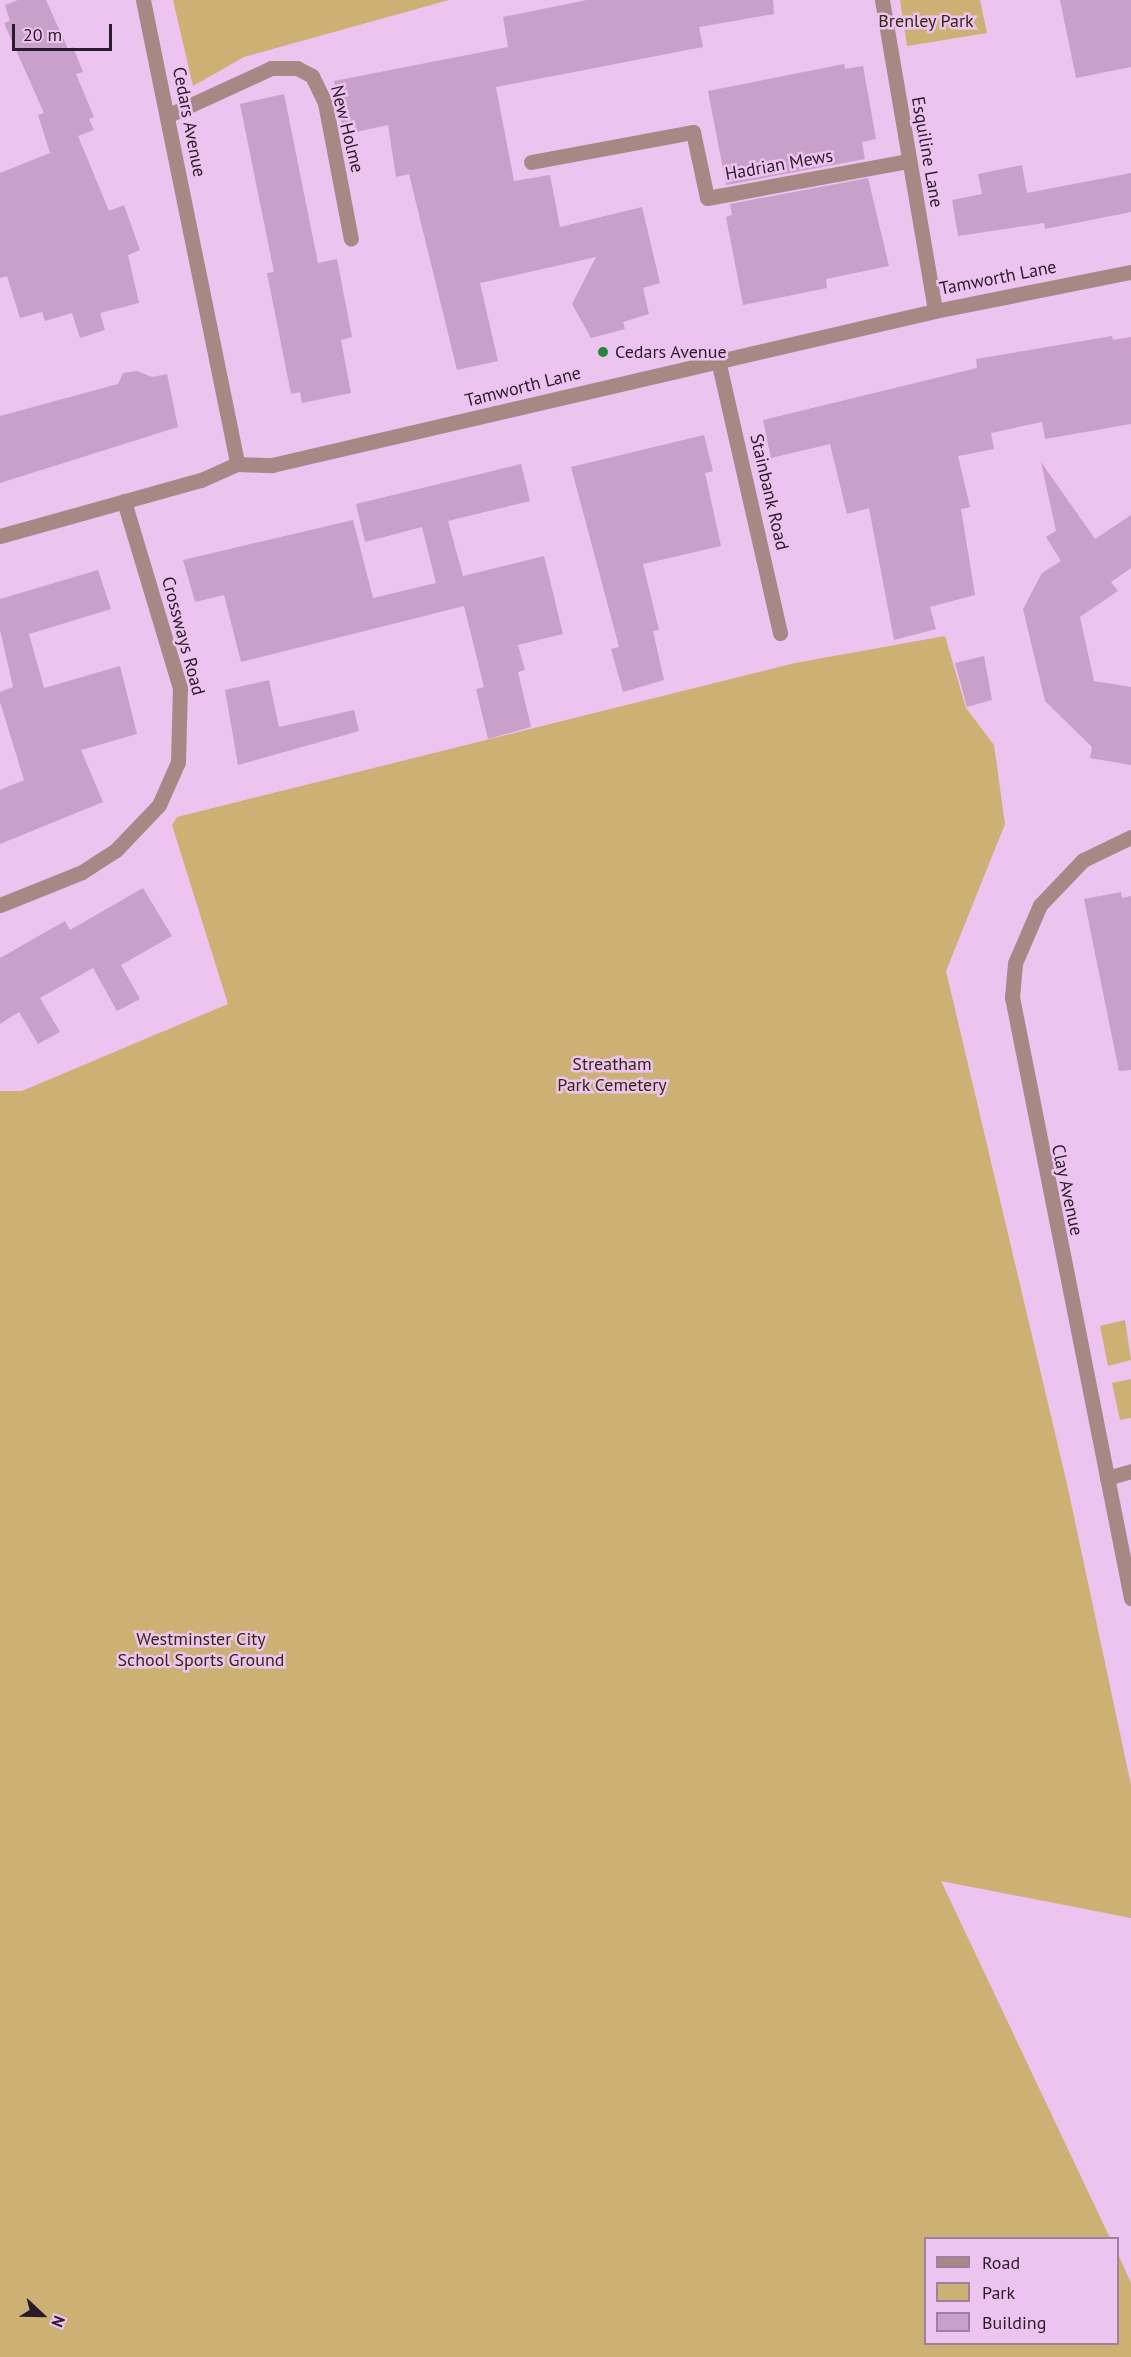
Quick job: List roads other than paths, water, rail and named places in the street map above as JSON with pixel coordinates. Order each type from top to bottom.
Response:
[{"type":"street","name":"Cedars Avenue","points":[[143,0],[169,115],[237,464]]},
{"type":"street","name":"Esquiline Lane","points":[[882,0],[935,311]]},
{"type":"street","name":"New Holme","points":[[169,115],[271,68],[304,72],[322,94],[351,239]]},
{"type":"street","name":"Hadrian Mews","points":[[531,162],[693,132],[707,198],[909,161]]},
{"type":"street","name":"Tamworth Lane","points":[[0,536],[201,480],[237,464],[272,465],[935,311],[1131,272]]},
{"type":"street","name":"Stainbank Road","points":[[718,360],[780,633]]},
{"type":"street","name":"Crossways Road","points":[[0,905],[82,872],[116,850],[148,821],[178,762],[180,688],[124,501]]},
{"type":"street","name":"Clay Avenue","points":[[1131,837],[1083,860],[1040,905],[1015,963],[1012,998],[1131,1598]]},
{"type":"street","points":[[1107,1478],[1131,1471]]},
{"type":"place","name":"Cedars Avenue","points":[[603,352]]},
{"type":"park label","name":"Brenley Park","points":[[926,21]]},
{"type":"park label","name":"Streatham Park Cemetery","points":[[612,1075]]},
{"type":"park label","name":"Westminster City School Sports Ground","points":[[201,1650]]}]
